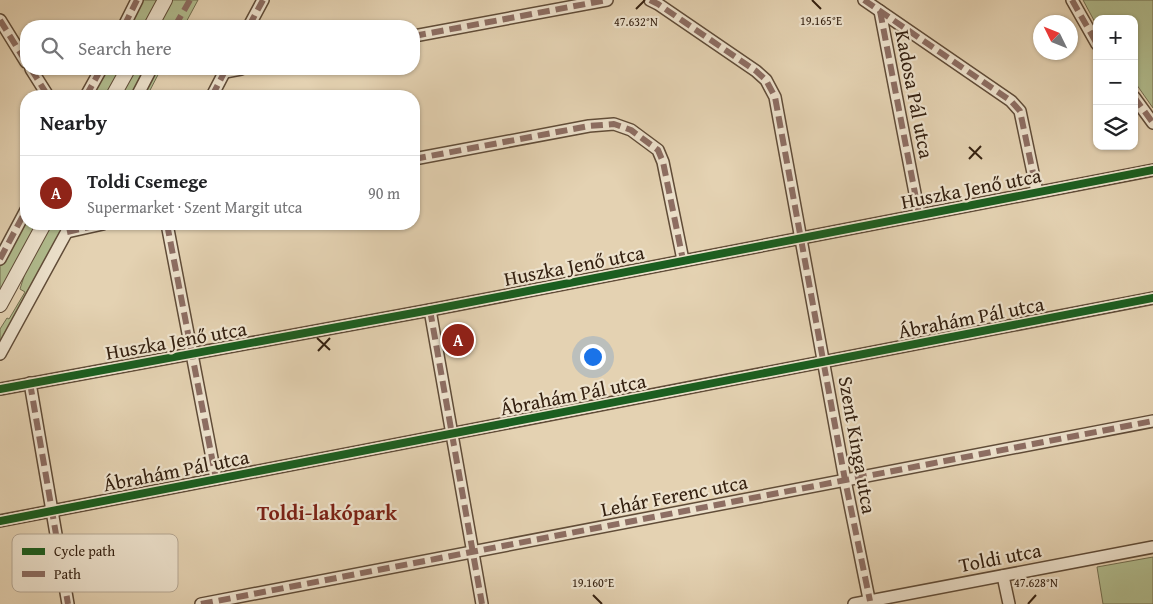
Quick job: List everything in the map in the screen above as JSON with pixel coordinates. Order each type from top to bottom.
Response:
[{"type":"street","points":[[127,20],[138,0]]},
{"type":"street","points":[[154,20],[165,0]]},
{"type":"street","points":[[252,20],[264,0]]},
{"type":"street","points":[[420,35],[607,0]]},
{"type":"street","name":"Szent Kinga utca","points":[[650,0],[756,71],[766,80],[775,97],[845,480],[870,602]]},
{"type":"street","points":[[864,0],[1011,101],[1020,111],[1037,192]]},
{"type":"street","points":[[1072,0],[1093,37]]},
{"type":"street","name":"Kadosa Pál utca","points":[[880,11],[919,214]]},
{"type":"street","points":[[0,20],[20,52]]},
{"type":"street","points":[[35,75],[44,90]]},
{"type":"street","points":[[89,90],[98,75]]},
{"type":"street","points":[[116,90],[125,75]]},
{"type":"street","points":[[140,90],[148,75]]},
{"type":"street","points":[[215,90],[223,75]]},
{"type":"street","points":[[1138,102],[1153,123]]},
{"type":"street","points":[[420,158],[589,126],[614,124],[631,130],[658,150],[663,162],[683,260]]},
{"type":"street","name":"Huszka Jenő utca","points":[[0,389],[430,310],[1153,170]]},
{"type":"street","points":[[0,259],[20,221]]},
{"type":"street","points":[[0,306],[41,230]]},
{"type":"street","points":[[0,354],[68,230]]},
{"type":"street","points":[[168,230],[216,479]]},
{"type":"street","name":"Ábrahám Pál utca","points":[[0,521],[1153,298]]},
{"type":"street","points":[[430,310],[482,604]]},
{"type":"street","points":[[30,383],[55,534]]},
{"type":"street","name":"Lehár Ferenc utca","points":[[201,604],[1153,422]]},
{"type":"street","name":"Toldi utca","points":[[854,604],[1153,548]]},
{"type":"street","points":[[1003,576],[1008,604]]},
{"type":"green space","points":[[143,0],[158,0],[147,20],[132,20]]},
{"type":"green space","points":[[170,0],[198,0],[187,20],[160,20]]},
{"type":"green space","points":[[1083,0],[1153,0],[1153,108],[1138,87],[1138,15],[1093,15],[1093,19]]},
{"type":"green space","points":[[103,75],[118,75],[110,90],[95,90]]},
{"type":"green space","points":[[131,75],[158,75],[150,90],[123,90]]},
{"type":"green space","points":[[20,228],[20,230],[35,230],[0,293],[0,266]]},
{"type":"green space","points":[[46,230],[63,230],[0,348],[0,329],[7,318],[9,319],[25,292],[20,289],[26,270]]},
{"type":"green space","points":[[1153,557],[1153,604],[1103,604],[1097,567]]},
{"type":"marked path","points":[[127,20],[137,0]]},
{"type":"marked path","points":[[178,20],[190,0]]},
{"type":"marked path","points":[[252,20],[263,0]]},
{"type":"marked path","points":[[420,35],[607,0]]},
{"type":"marked path","points":[[650,0],[756,71],[766,80],[775,97],[845,480],[870,601]]},
{"type":"marked path","points":[[864,0],[1011,101],[1020,111],[1037,192]]},
{"type":"marked path","points":[[1072,0],[1093,37]]},
{"type":"marked path","points":[[880,11],[919,214]]},
{"type":"marked path","points":[[0,20],[20,52]]},
{"type":"marked path","points":[[35,75],[44,90]]},
{"type":"marked path","points":[[89,90],[98,75]]},
{"type":"marked path","points":[[215,90],[223,75]]},
{"type":"marked path","points":[[1138,102],[1153,123]]},
{"type":"marked path","points":[[420,158],[589,126],[614,124],[631,130],[658,150],[663,162],[683,260]]},
{"type":"marked path","points":[[0,259],[20,221]]},
{"type":"marked path","points":[[67,232],[76,230]]},
{"type":"marked path","points":[[168,230],[216,479]]},
{"type":"marked path","points":[[430,310],[482,604]]},
{"type":"marked path","points":[[30,383],[56,534]]},
{"type":"marked path","points":[[201,604],[1153,421]]},
{"type":"marked path","points":[[66,592],[68,604]]},
{"type":"cycle path","points":[[0,389],[430,310],[1153,170]]},
{"type":"cycle path","points":[[0,521],[1153,298]]},
{"type":"place","name":"Toldi Csemege","points":[[458,340]]},
{"type":"district","name":"Toldi-lakópark","points":[[327,512]]}]
